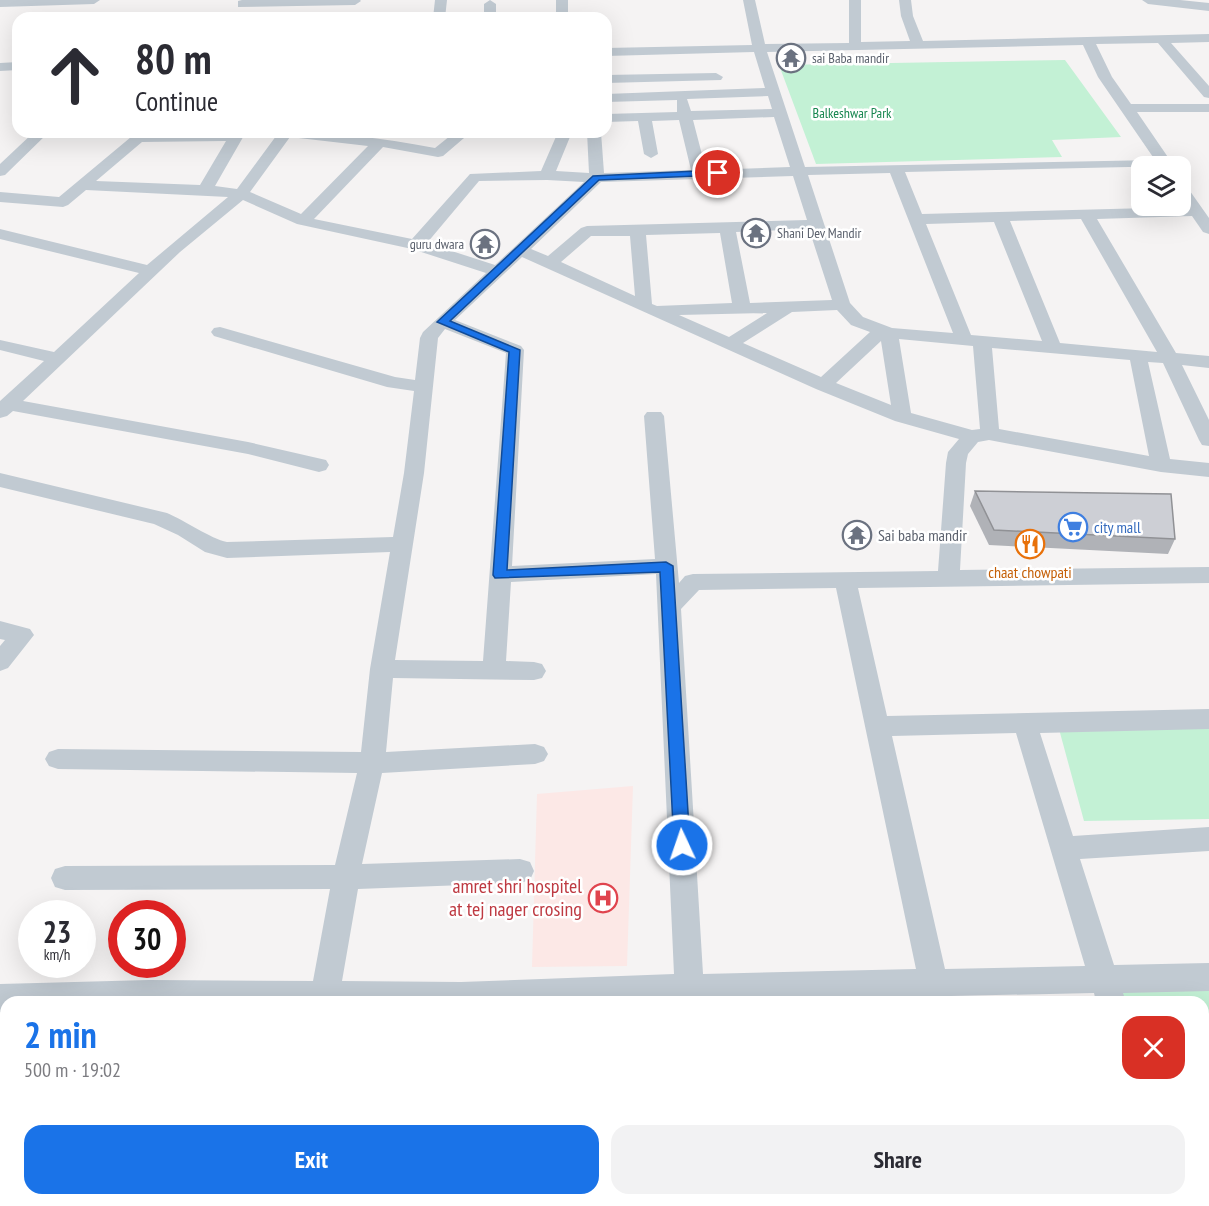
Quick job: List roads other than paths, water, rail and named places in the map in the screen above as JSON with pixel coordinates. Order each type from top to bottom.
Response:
[{"type":"street","points":[[0,3],[94,0]]},
{"type":"street","points":[[749,0],[759,48],[842,305],[857,321],[885,332],[1209,363]]},
{"type":"street","points":[[855,0],[855,47]]},
{"type":"street","points":[[905,0],[907,16],[918,45]]},
{"type":"street","points":[[1148,0],[1209,7],[1208,0]]},
{"type":"street","points":[[242,2],[356,4]]},
{"type":"street","points":[[490,4],[490,12]]},
{"type":"street","points":[[612,52],[1209,38]]},
{"type":"street","points":[[1162,40],[1209,94]]},
{"type":"street","points":[[1088,42],[1105,77],[1160,156]]},
{"type":"street","points":[[612,79],[716,77]]},
{"type":"street","points":[[612,98],[773,92]]},
{"type":"street","points":[[680,95],[699,174]]},
{"type":"street","points":[[1128,108],[1209,108]]},
{"type":"street","points":[[612,118],[779,113]]},
{"type":"street","points":[[644,117],[651,154]]},
{"type":"street","points":[[0,172],[36,138]]},
{"type":"street","points":[[0,196],[63,202],[139,138]]},
{"type":"street","points":[[205,190],[235,138]]},
{"type":"street","points":[[4,408],[151,271],[242,194],[283,138]]},
{"type":"street","points":[[342,138],[438,153],[457,138]]},
{"type":"street","points":[[547,175],[562,138]]},
{"type":"street","points":[[594,138],[597,178]]},
{"type":"street","points":[[303,221],[378,142]]},
{"type":"street","points":[[416,245],[446,214],[475,177],[547,175],[597,178],[797,170],[1131,165]]},
{"type":"street","points":[[896,168],[916,219],[973,340],[981,435]]},
{"type":"street","points":[[325,995],[346,877],[372,763],[382,669],[414,473],[429,338],[432,332],[597,178]]},
{"type":"street","points":[[82,185],[205,190],[242,194],[303,221],[416,245],[498,271]]},
{"type":"street","points":[[1191,203],[1209,229]]},
{"type":"street","points":[[916,219],[1196,211]]},
{"type":"street","points":[[1086,214],[1170,359],[1209,440]]},
{"type":"street","points":[[1000,218],[1053,348]]},
{"type":"street","points":[[550,263],[586,231],[816,224]]},
{"type":"street","points":[[727,228],[742,308]]},
{"type":"street","points":[[638,231],[649,308]]},
{"type":"street","points":[[0,234],[151,271]]},
{"type":"street","points":[[520,250],[823,385],[902,417],[981,435],[1161,465],[1209,470]]},
{"type":"street","points":[[649,308],[842,305]]},
{"type":"street","points":[[730,344],[789,307]]},
{"type":"street","points":[[443,322],[514,350],[494,670]]},
{"type":"street","points":[[220,332],[394,383],[424,387]]},
{"type":"street","points":[[823,385],[885,332]]},
{"type":"street","points":[[885,332],[902,417]]},
{"type":"street","points":[[0,345],[57,358]]},
{"type":"street","points":[[1138,356],[1161,465]]},
{"type":"street","points":[[4,408],[248,448],[319,465]]},
{"type":"street","points":[[654,416],[670,607],[689,995]]},
{"type":"street","points":[[948,579],[958,452],[981,435]]},
{"type":"street","points":[[0,480],[160,518],[186,530],[213,547],[227,550],[401,544]]},
{"type":"street","points":[[500,575],[666,566]]},
{"type":"street","points":[[670,607],[693,582],[1209,575]]},
{"type":"street","points":[[845,580],[936,993]]},
{"type":"street","points":[[0,630],[22,635],[0,662]]},
{"type":"street","points":[[382,669],[534,670]]},
{"type":"street","points":[[877,726],[1209,719]]},
{"type":"street","points":[[1025,723],[1108,990]]},
{"type":"street","points":[[58,759],[372,763],[535,754]]},
{"type":"street","points":[[1064,848],[1209,839]]},
{"type":"street","points":[[65,878],[346,877],[520,871]]},
{"type":"street","points":[[632,996],[1108,990],[1209,977]]},
{"type":"street","points":[[266,996],[359,996]]},
{"type":"place","name":"sai Baba mandir","points":[[791,58]]},
{"type":"place","name":"Shani Dev Mandir","points":[[756,233]]},
{"type":"place","name":"guru dwara","points":[[485,244]]},
{"type":"place","name":"city mall","points":[[1073,527]]},
{"type":"place","name":"Sai baba mandir","points":[[857,535]]},
{"type":"place","name":"chaat chowpati","points":[[1030,544]]},
{"type":"place","name":"amret shri hospitel at tej nager crosing","points":[[603,898]]},
{"type":"park label","name":"Balkeshwar Park","points":[[852,113]]}]
